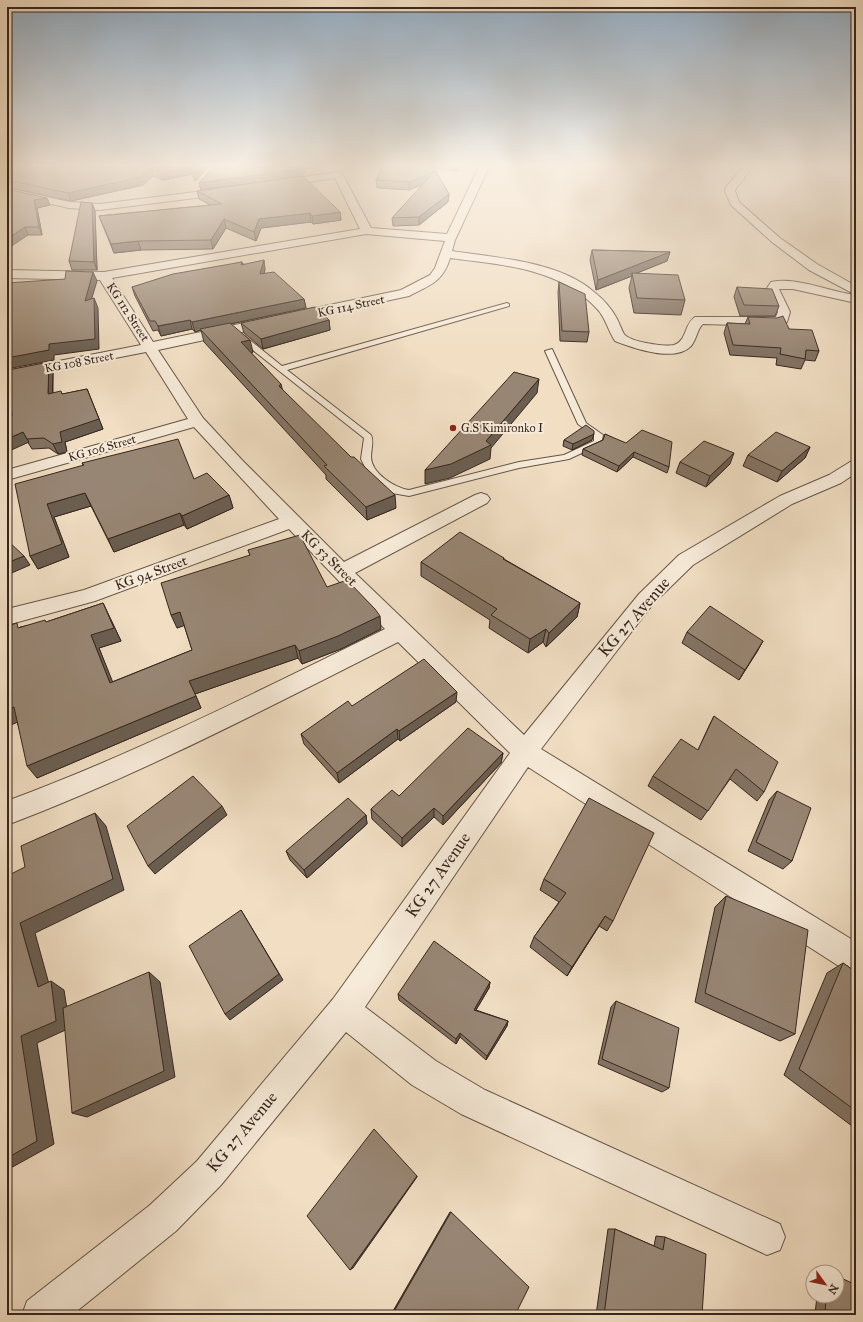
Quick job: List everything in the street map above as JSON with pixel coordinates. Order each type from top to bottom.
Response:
[{"type":"street","name":"KG 114 Street","points":[[151,348],[405,293],[434,278],[441,269],[455,229]]},
{"type":"street","points":[[763,229],[776,240],[807,262],[856,291]]},
{"type":"street","points":[[7,274],[104,276],[366,231],[451,238]]},
{"type":"street","points":[[446,254],[517,266],[570,280],[590,294],[605,310],[620,338],[638,346],[658,349],[671,349],[681,346],[690,338],[692,326],[700,320],[774,322],[782,319],[784,312],[773,288],[774,285],[784,284],[856,299]]},
{"type":"street","name":"KG 112 Street","points":[[104,276],[151,348]]},
{"type":"street","name":"KG 108 Street","points":[[7,375],[151,348]]},
{"type":"street","name":"KG 53 Street","points":[[151,348],[197,421],[236,464],[400,630],[525,752],[856,959]]},
{"type":"street","name":"KG 106 Street","points":[[7,475],[197,421]]},
{"type":"street","name":"KG 27 Avenue","points":[[41,1315],[164,1218],[209,1173],[344,1010],[525,752],[646,599],[686,560],[737,528],[786,500],[835,479],[856,466]]},
{"type":"street","points":[[342,572],[481,499]]},
{"type":"street","name":"KG 94 Street","points":[[7,617],[88,596],[292,521]]},
{"type":"street","points":[[7,813],[76,787],[205,729],[400,630]]},
{"type":"street","points":[[344,1010],[424,1073],[473,1102],[767,1237]]},
{"type":"lane","points":[[280,369],[507,305]]},
{"type":"lane","points":[[233,331],[368,437],[366,459],[371,471],[395,491],[409,493],[519,465],[566,457],[598,442],[599,436],[582,424],[549,351]]},
{"type":"building","points":[[7,229],[22,229],[7,239]]},
{"type":"building","points":[[76,229],[93,229],[94,262],[69,261]]},
{"type":"building","points":[[104,229],[218,229],[211,240],[138,241],[111,244]]},
{"type":"building","points":[[246,229],[255,229],[254,232]]},
{"type":"building","points":[[592,250],[670,252],[598,280]]},
{"type":"building","points":[[264,260],[260,274],[274,272],[304,299],[192,322],[190,320],[158,326],[155,321],[150,321],[132,287],[173,274],[242,262],[241,265]]},
{"type":"building","points":[[66,271],[93,272],[85,301],[94,298],[95,339],[49,344],[49,350],[7,358],[7,283],[65,279]]},
{"type":"building","points":[[632,273],[678,275],[685,300],[637,298]]},
{"type":"building","points":[[559,282],[585,294],[589,332],[562,331]]},
{"type":"building","points":[[737,287],[772,289],[779,306],[744,305]]},
{"type":"building","points":[[315,307],[329,320],[261,339],[241,323]]},
{"type":"building","points":[[783,316],[789,329],[812,330],[819,351],[806,350],[805,359],[780,354],[781,348],[733,345],[727,323],[750,324],[748,317],[777,318]]},
{"type":"building","points":[[230,323],[250,340],[241,342],[281,384],[279,386],[351,457],[354,457],[395,495],[366,507],[324,466],[327,465],[200,329]]},
{"type":"building","points":[[49,362],[48,394],[61,391],[62,394],[87,389],[99,419],[60,432],[62,442],[53,444],[44,438],[27,439],[23,432],[7,439],[7,417],[12,416],[8,370]]},
{"type":"building","points":[[514,372],[539,379],[486,441],[491,445],[451,464],[425,470]]},
{"type":"building","points":[[586,425],[594,431],[594,434],[573,444],[564,440]]},
{"type":"building","points":[[642,430],[672,442],[669,467],[634,452],[619,466],[583,449],[603,440],[605,434],[626,443]]},
{"type":"building","points":[[776,432],[810,447],[782,471],[748,455]]},
{"type":"building","points":[[178,439],[194,479],[207,473],[229,495],[182,516],[180,513],[108,539],[85,493],[47,504],[62,544],[30,556],[15,484],[84,465],[82,463]]},
{"type":"building","points":[[704,441],[734,453],[710,476],[680,462]]},
{"type":"building","points":[[460,532],[504,558],[503,559],[580,603],[549,633],[546,629],[530,639],[491,615],[497,609],[421,562]]},
{"type":"building","points":[[300,535],[327,587],[347,580],[380,616],[338,636],[299,651],[295,645],[189,681],[196,696],[27,766],[14,707],[7,710],[7,626],[17,623],[18,628],[45,620],[46,622],[103,603],[114,628],[91,635],[110,683],[192,650],[180,612],[171,615],[161,583],[250,555],[248,550]]},
{"type":"building","points":[[7,540],[24,556],[7,563]]},
{"type":"building","points":[[710,606],[763,641],[745,670],[687,632]]},
{"type":"building","points":[[424,659],[457,692],[399,731],[397,729],[337,773],[301,734],[348,701],[352,706]]},
{"type":"building","points":[[714,716],[778,762],[764,792],[736,769],[708,811],[653,776],[681,739],[698,750]]},
{"type":"building","points":[[468,728],[503,753],[443,816],[434,808],[402,838],[371,809],[392,790],[399,796]]},
{"type":"building","points":[[193,776],[222,806],[148,866],[127,826]]},
{"type":"building","points":[[777,791],[811,808],[792,861],[756,842]]},
{"type":"building","points":[[348,798],[366,815],[304,870],[286,851]]},
{"type":"building","points":[[589,798],[654,833],[613,921],[605,916],[572,967],[534,937],[566,893],[544,879]]},
{"type":"building","points":[[95,813],[113,879],[20,923],[38,987],[51,981],[56,1021],[21,1036],[37,1141],[7,1158],[7,876],[25,867],[21,846]]},
{"type":"building","points":[[726,896],[808,930],[795,1034],[705,993]]},
{"type":"building","points":[[241,910],[279,974],[225,1014],[189,946]]},
{"type":"building","points":[[434,941],[490,982],[474,1010],[508,1021],[487,1056],[460,1033],[456,1039],[398,994]]},
{"type":"building","points":[[843,963],[856,972],[856,1111],[799,1069]]},
{"type":"building","points":[[149,972],[164,1071],[72,1113],[63,1008]]},
{"type":"building","points":[[616,1001],[679,1028],[669,1088],[602,1059]]},
{"type":"building","points":[[374,1129],[417,1176],[350,1270],[307,1216]]},
{"type":"building","points":[[451,1212],[529,1287],[515,1315],[392,1315]]},
{"type":"building","points":[[615,1229],[663,1250],[665,1237],[706,1254],[702,1315],[604,1315]]},
{"type":"building","points":[[845,1280],[856,1285],[856,1315],[825,1315],[826,1304],[845,1304]]},
{"type":"place","name":"G.S Kimironko I","points":[[453,428]]}]
